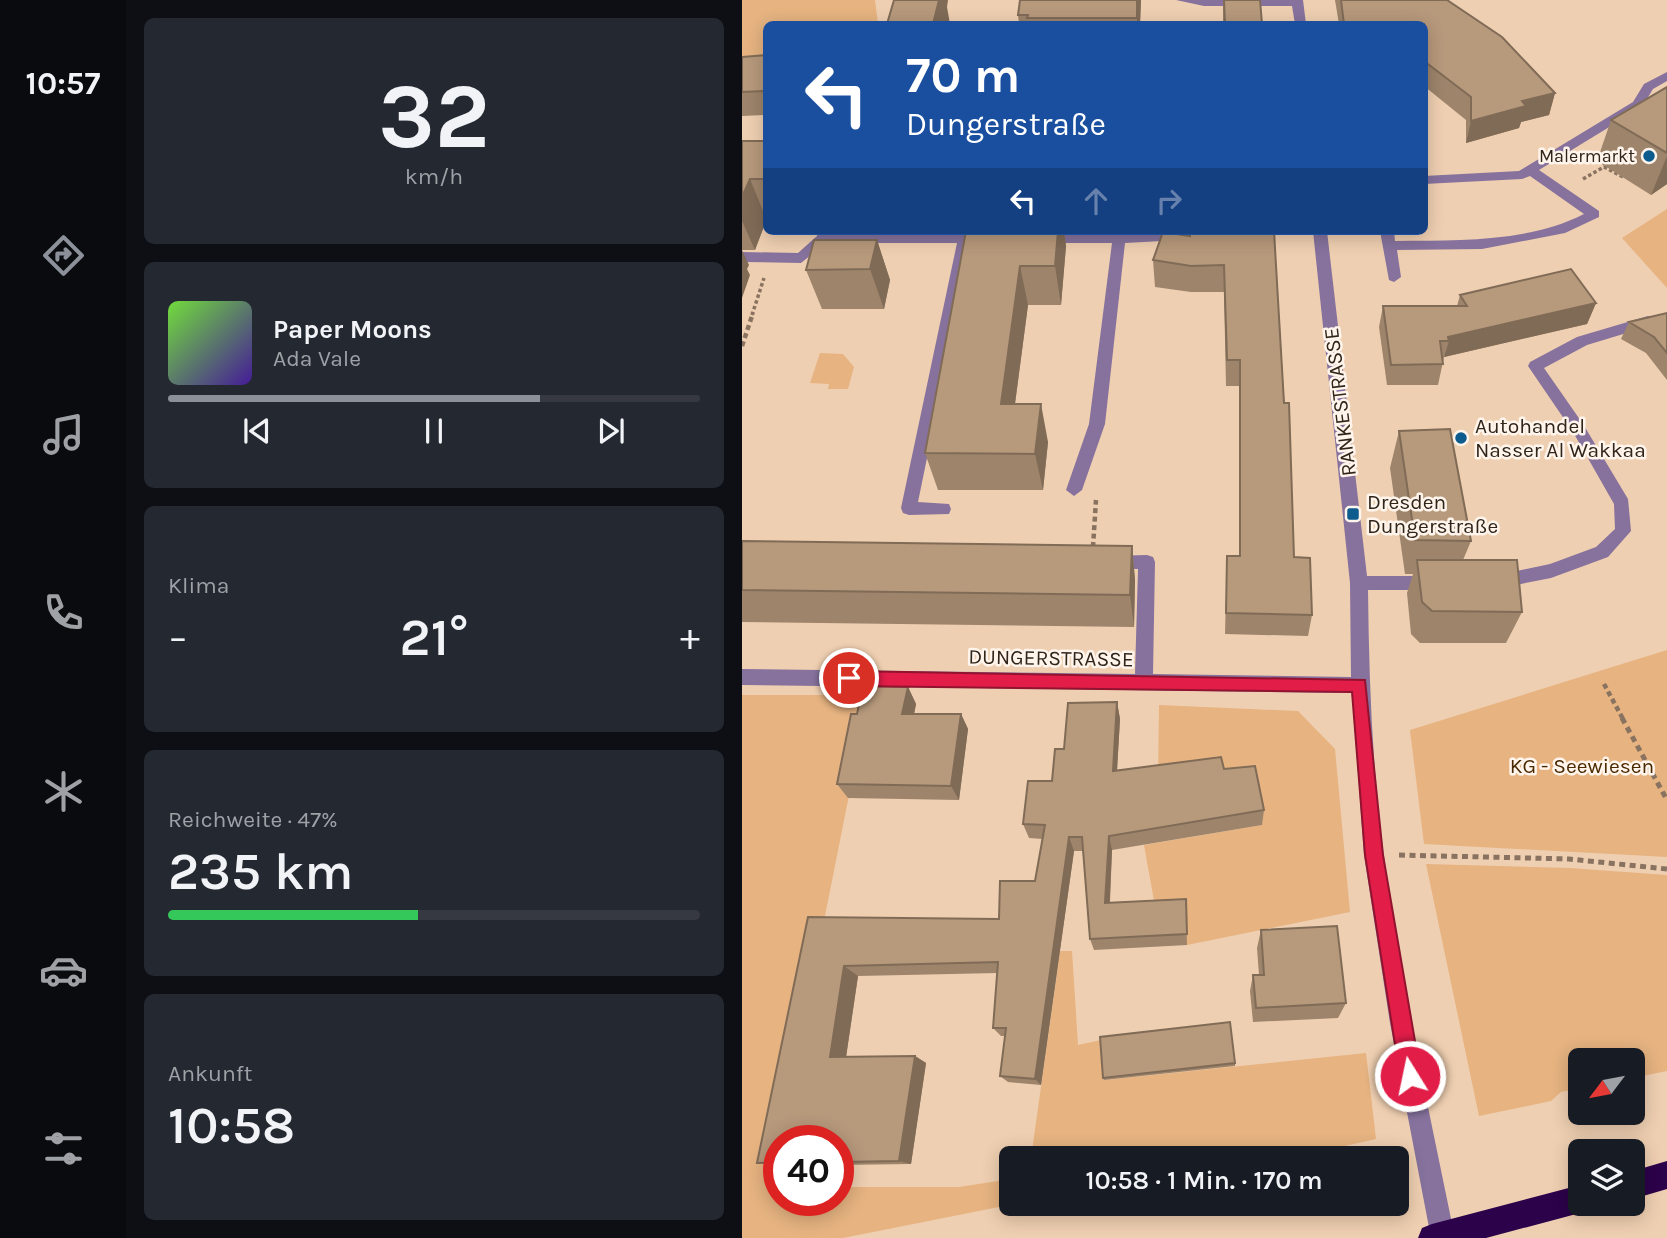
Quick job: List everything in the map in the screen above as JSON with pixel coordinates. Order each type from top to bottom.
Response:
[{"type":"highway","points":[[1645,1181],[1667,1175]]},
{"type":"highway","points":[[1432,1238],[1568,1202]]},
{"type":"street","points":[[1182,0],[1204,4],[1297,2],[1300,21]]},
{"type":"street","points":[[1428,180],[1522,175],[1638,104],[1648,87],[1667,76]]},
{"type":"street","points":[[1389,246],[1482,244],[1565,229],[1594,214],[1530,170]]},
{"type":"street","points":[[742,257],[801,258],[823,235]]},
{"type":"street","points":[[859,235],[993,238]]},
{"type":"street","points":[[1021,238],[1157,238],[1157,235]]},
{"type":"street","name":"RANKESTRASSE","points":[[1320,235],[1359,583],[1360,685],[1374,855],[1401,1023],[1443,1238]]},
{"type":"street","points":[[1388,235],[1394,278]]},
{"type":"street","points":[[943,509],[909,508],[965,238]]},
{"type":"street","points":[[1077,483],[1097,424],[1119,238]]},
{"type":"street","points":[[1474,583],[1499,582],[1551,571],[1602,552],[1623,531],[1622,504],[1578,428],[1535,366],[1583,341],[1664,317]]},
{"type":"street","points":[[1092,564],[1147,562],[1144,682]]},
{"type":"street","points":[[1359,583],[1448,583]]},
{"type":"street","name":"DUNGERSTRASSE","points":[[742,677],[1360,685]]},
{"type":"path","points":[[1604,167],[1625,178]]},
{"type":"path","points":[[742,346],[771,257]]},
{"type":"path","points":[[1077,483],[1097,501],[1092,564]]},
{"type":"path","points":[[1604,684],[1667,800]]},
{"type":"path","points":[[1374,855],[1569,859],[1667,870]]},
{"type":"green space","points":[[742,0],[875,0],[878,21],[763,21],[763,77],[742,79]]},
{"type":"green space","points":[[1667,209],[1667,288],[1622,238]]},
{"type":"green space","points":[[820,353],[843,354],[854,367],[848,389],[828,389],[829,384],[810,383]]},
{"type":"green space","name":"KG - Seewiesen","points":[[1667,650],[1667,857],[1424,844],[1410,730]]},
{"type":"green space","points":[[742,695],[869,695],[783,1125],[763,1125],[763,1216],[854,1216],[854,1187],[959,1187],[999,1181],[999,1207],[843,1238],[742,1238]]},
{"type":"green space","points":[[1159,705],[1298,711],[1335,749],[1350,912],[1187,945],[1186,911],[1156,912],[1144,845],[1262,825],[1158,781]]},
{"type":"green space","points":[[1426,864],[1570,868],[1667,875],[1667,1071],[1645,1076],[1645,1048],[1568,1048],[1568,1091],[1561,1092],[1551,1101],[1479,1116]]},
{"type":"green space","points":[[1060,951],[1072,951],[1078,1045],[1101,1040],[1105,1080],[1366,1053],[1376,1139],[1345,1146],[1033,1146]]},
{"type":"building","points":[[894,0],[939,0],[934,21],[888,21]]},
{"type":"building","points":[[1020,0],[1137,0],[1137,18],[1027,18],[1028,15],[1018,15]]},
{"type":"building","points":[[1224,0],[1260,0],[1262,21],[1225,21]]},
{"type":"building","points":[[1341,0],[1447,0],[1502,37],[1555,93],[1522,101],[1526,106],[1471,121],[1471,97],[1428,64],[1428,21],[1344,21]]},
{"type":"building","points":[[763,55],[763,91],[742,92],[742,57]]},
{"type":"building","points":[[1667,87],[1667,153],[1611,120]]},
{"type":"building","points":[[742,141],[763,141],[763,179],[750,179],[742,197]]},
{"type":"building","points":[[965,235],[1058,235],[1055,266],[1020,266],[1001,404],[1041,404],[1035,454],[925,453]]},
{"type":"building","points":[[1162,235],[1274,235],[1284,403],[1289,403],[1294,557],[1310,558],[1312,615],[1226,613],[1227,556],[1240,556],[1240,360],[1227,360],[1224,265],[1191,266],[1153,260]]},
{"type":"building","points":[[814,240],[877,240],[870,269],[806,270]]},
{"type":"building","points":[[1571,269],[1596,303],[1448,337],[1449,341],[1440,341],[1443,364],[1391,365],[1383,306],[1467,306],[1460,295]]},
{"type":"building","points":[[1667,313],[1667,353],[1654,337],[1629,322]]},
{"type":"building","points":[[1450,429],[1471,541],[1415,540],[1399,431]]},
{"type":"building","points":[[742,541],[1132,546],[1130,595],[742,590]]},
{"type":"building","points":[[1417,560],[1517,560],[1522,612],[1432,611],[1422,602]]},
{"type":"building","points":[[863,686],[908,687],[902,714],[961,714],[951,786],[837,784],[851,714],[857,714]]},
{"type":"building","points":[[1117,702],[1113,771],[1221,757],[1224,769],[1255,766],[1264,810],[1109,836],[1105,903],[1186,899],[1187,934],[1090,939],[1082,837],[1069,837],[1035,1079],[1000,1076],[1006,1028],[993,1028],[998,962],[844,966],[830,1057],[915,1056],[899,1161],[854,1162],[854,1125],[765,1125],[808,917],[999,919],[1000,881],[1035,881],[1045,825],[1023,824],[1028,781],[1052,781],[1055,749],[1064,749],[1068,703]]},
{"type":"building","points":[[1337,926],[1346,1003],[1256,1008],[1253,975],[1264,975],[1261,930]]},
{"type":"building","points":[[1230,1022],[1235,1063],[1103,1078],[1100,1037]]},
{"type":"building","points":[[763,1134],[763,1163],[757,1163]]},
{"type":"place","name":"Malermarkt","points":[[1649,156]]},
{"type":"place","name":"Autohandel Nasser Al Wakkaa","points":[[1461,438]]},
{"type":"place","name":"Dresden Dungerstraße","points":[[1353,514]]},
{"type":"route","points":[[849,678],[1360,685],[1374,855],[1410,1076]]}]
